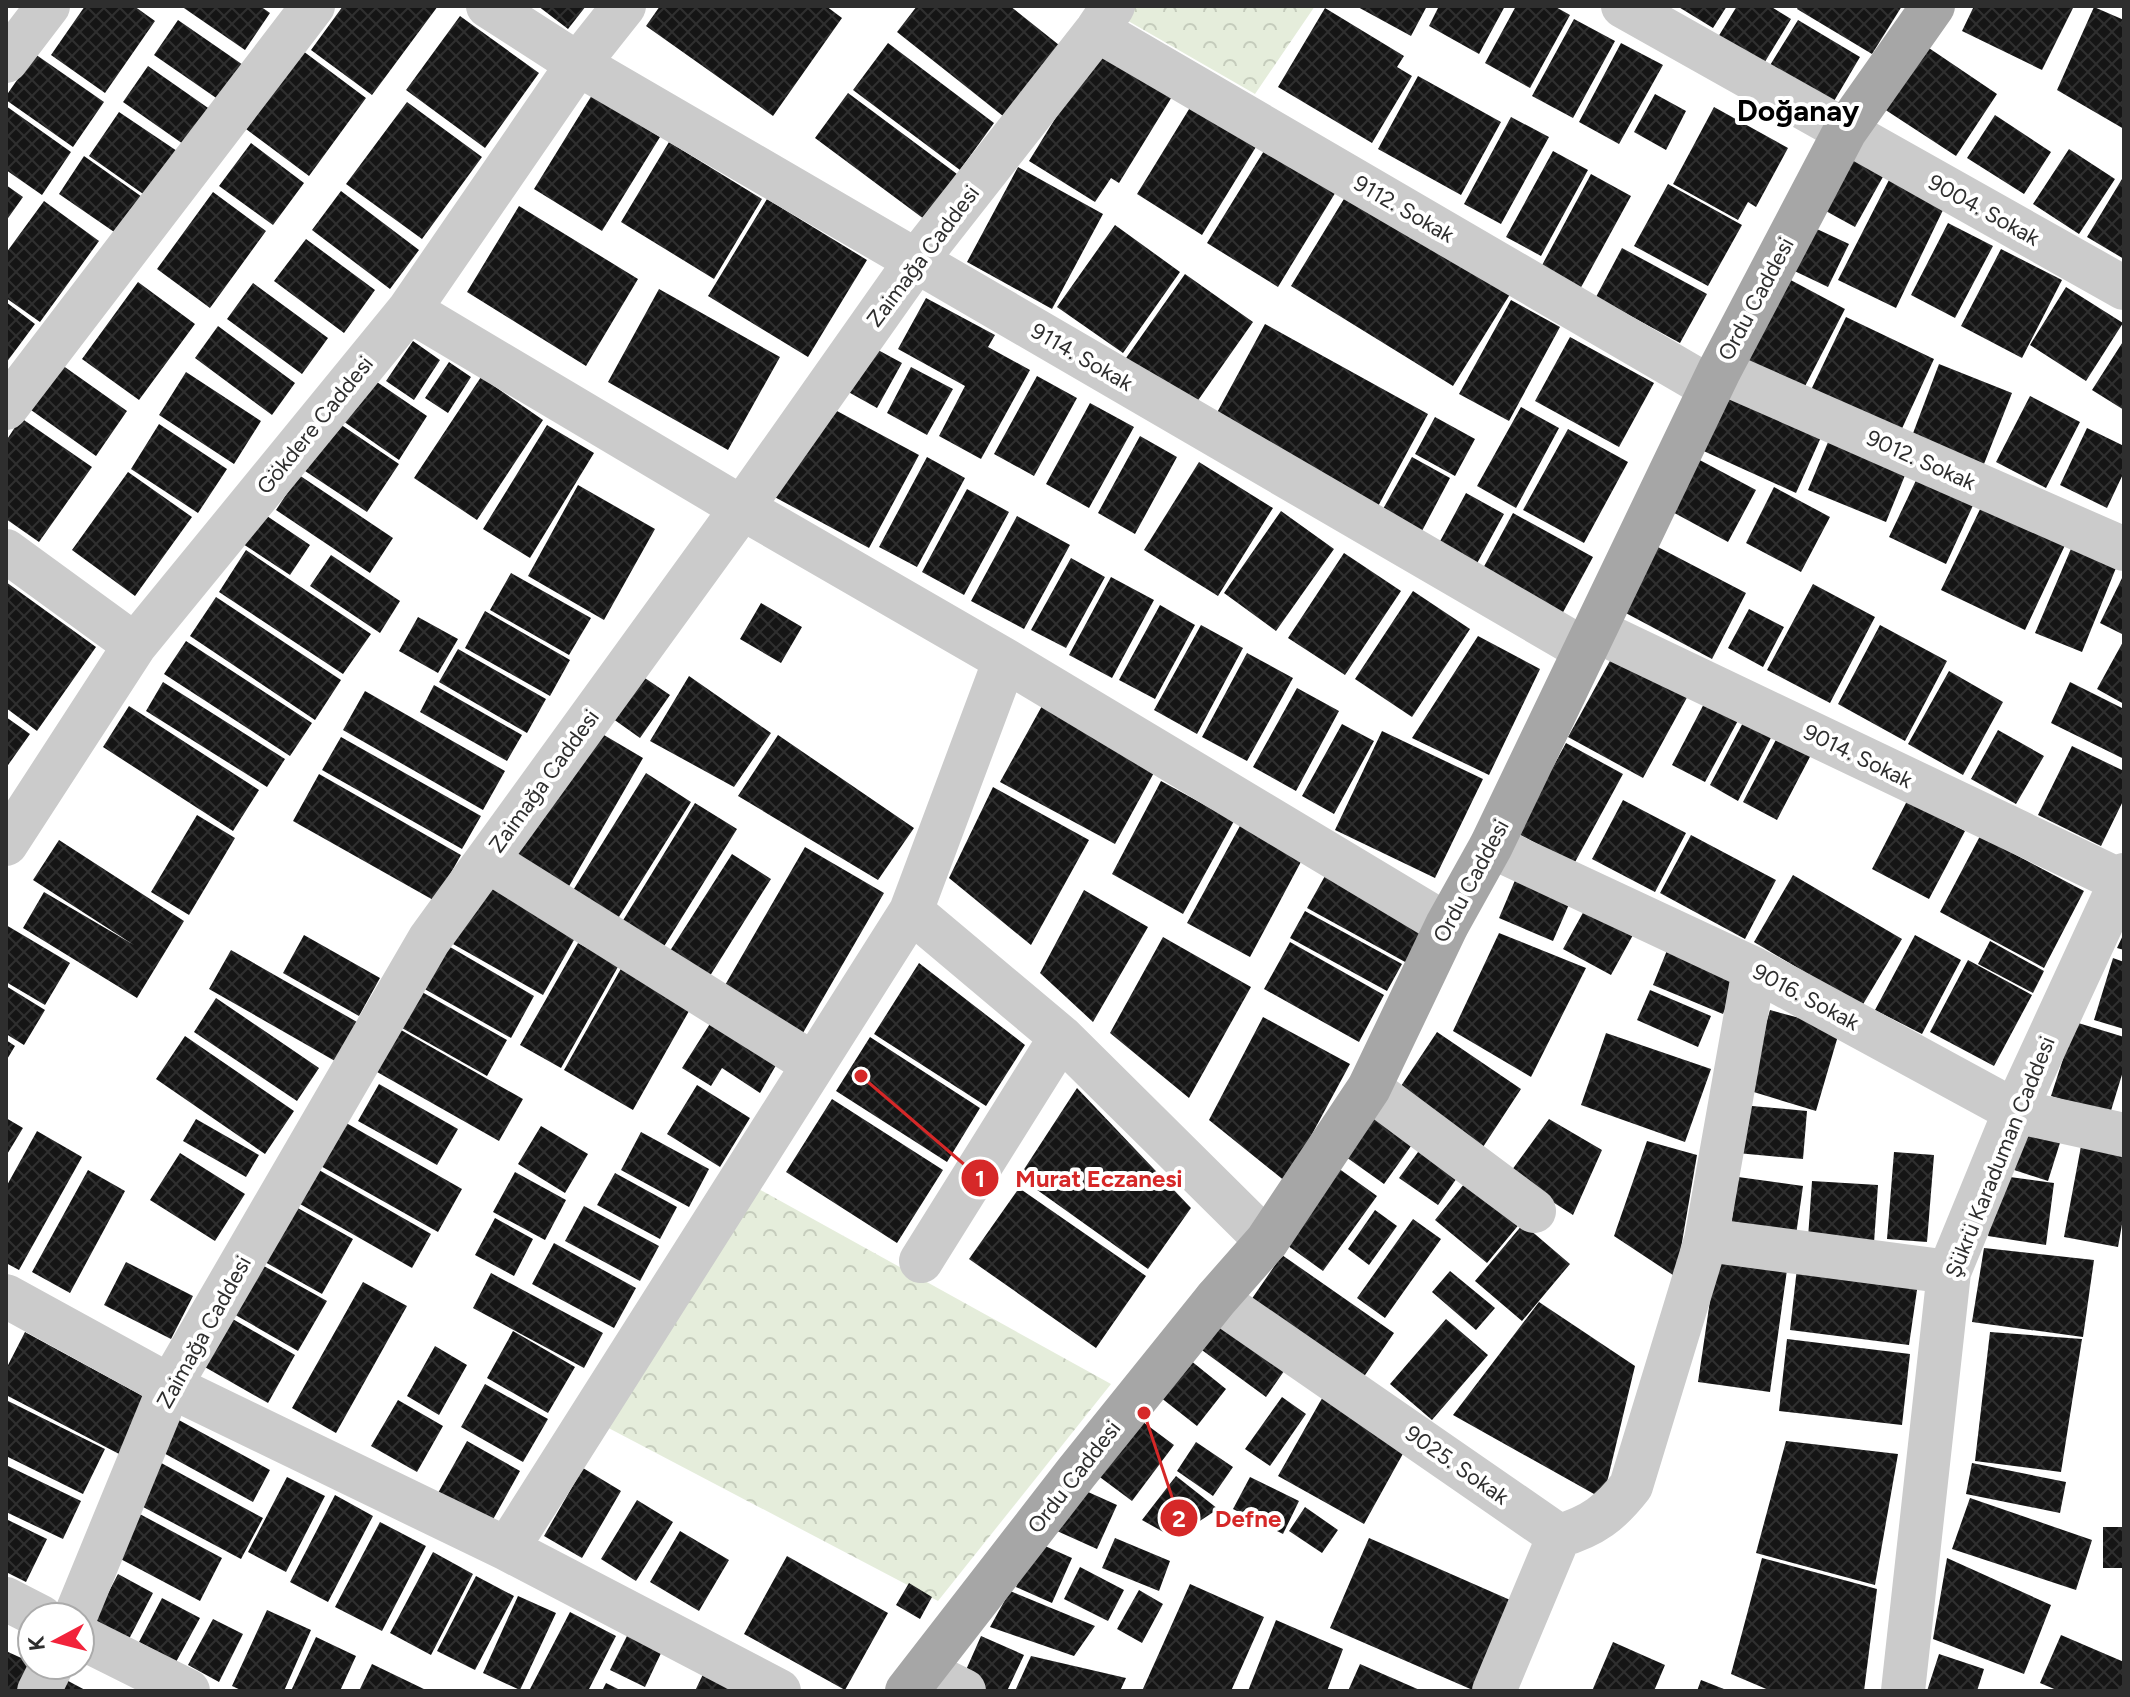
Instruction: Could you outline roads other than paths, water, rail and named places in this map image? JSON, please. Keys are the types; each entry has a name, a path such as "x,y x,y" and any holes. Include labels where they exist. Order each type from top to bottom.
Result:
{"main road":[{"name":"Ordu Caddesi","path":"916,1681 1076,1473 1216,1299 1267,1241 1369,1088 1447,925 1491,846 1715,379 1845,131 1933,6"}],"street":[{"path":"6,61 48,6"},
{"path":"6,408 313,6"},
{"name":"9114. Sokak","path":"488,6 578,64 916,261 1590,640"},
{"name":"Gökdere Caddesi","path":"6,844 135,645 409,310 578,64 624,6"},
{"name":"9004. Sokak","path":"1623,6 2124,288"},
{"name":"Zaimağa Caddesi","path":"82,1601 170,1386 429,940 742,508 916,261 1105,18"},
{"name":"9112. Sokak","path":"1105,18 1715,379"},
{"path":"409,310 1005,660 1447,925"},
{"name":"9012. Sokak","path":"1715,379 2124,549"},
{"path":"6,551 135,645"},
{"name":"9014. Sokak","path":"1590,640 2122,878"},
{"path":"507,1549 911,911 1005,660"},
{"name":"9016. Sokak","path":"1491,846 1754,969 2015,1111 2124,1135"},
{"path":"487,860 813,1064"},
{"name":"Şükrü Karaduman Caddesi","path":"1903,1691 1949,1272 2015,1111 2122,878"},
{"path":"911,911 1061,1037 1267,1241"},
{"path":"1494,1691 1559,1536 1580,1530 1598,1520 1616,1505 1631,1486 1706,1240 1754,969"},
{"path":"921,1261 1061,1037"},
{"path":"1369,1088 1534,1211"},
{"path":"1706,1240 1949,1272"},
{"path":"6,1296 170,1386 507,1549 779,1691"},
{"name":"9025. Sokak","path":"1216,1299 1559,1536"},
{"path":"96,1645 188,1691"},
{"path":"916,1681 964,1691"}],"place":[{"name":"Murat Eczanesi","path":"861,1076"},
{"name":"Defne","path":"1144,1413"}],"district":[{"name":"Doğanay","path":"1798,110"}]}
